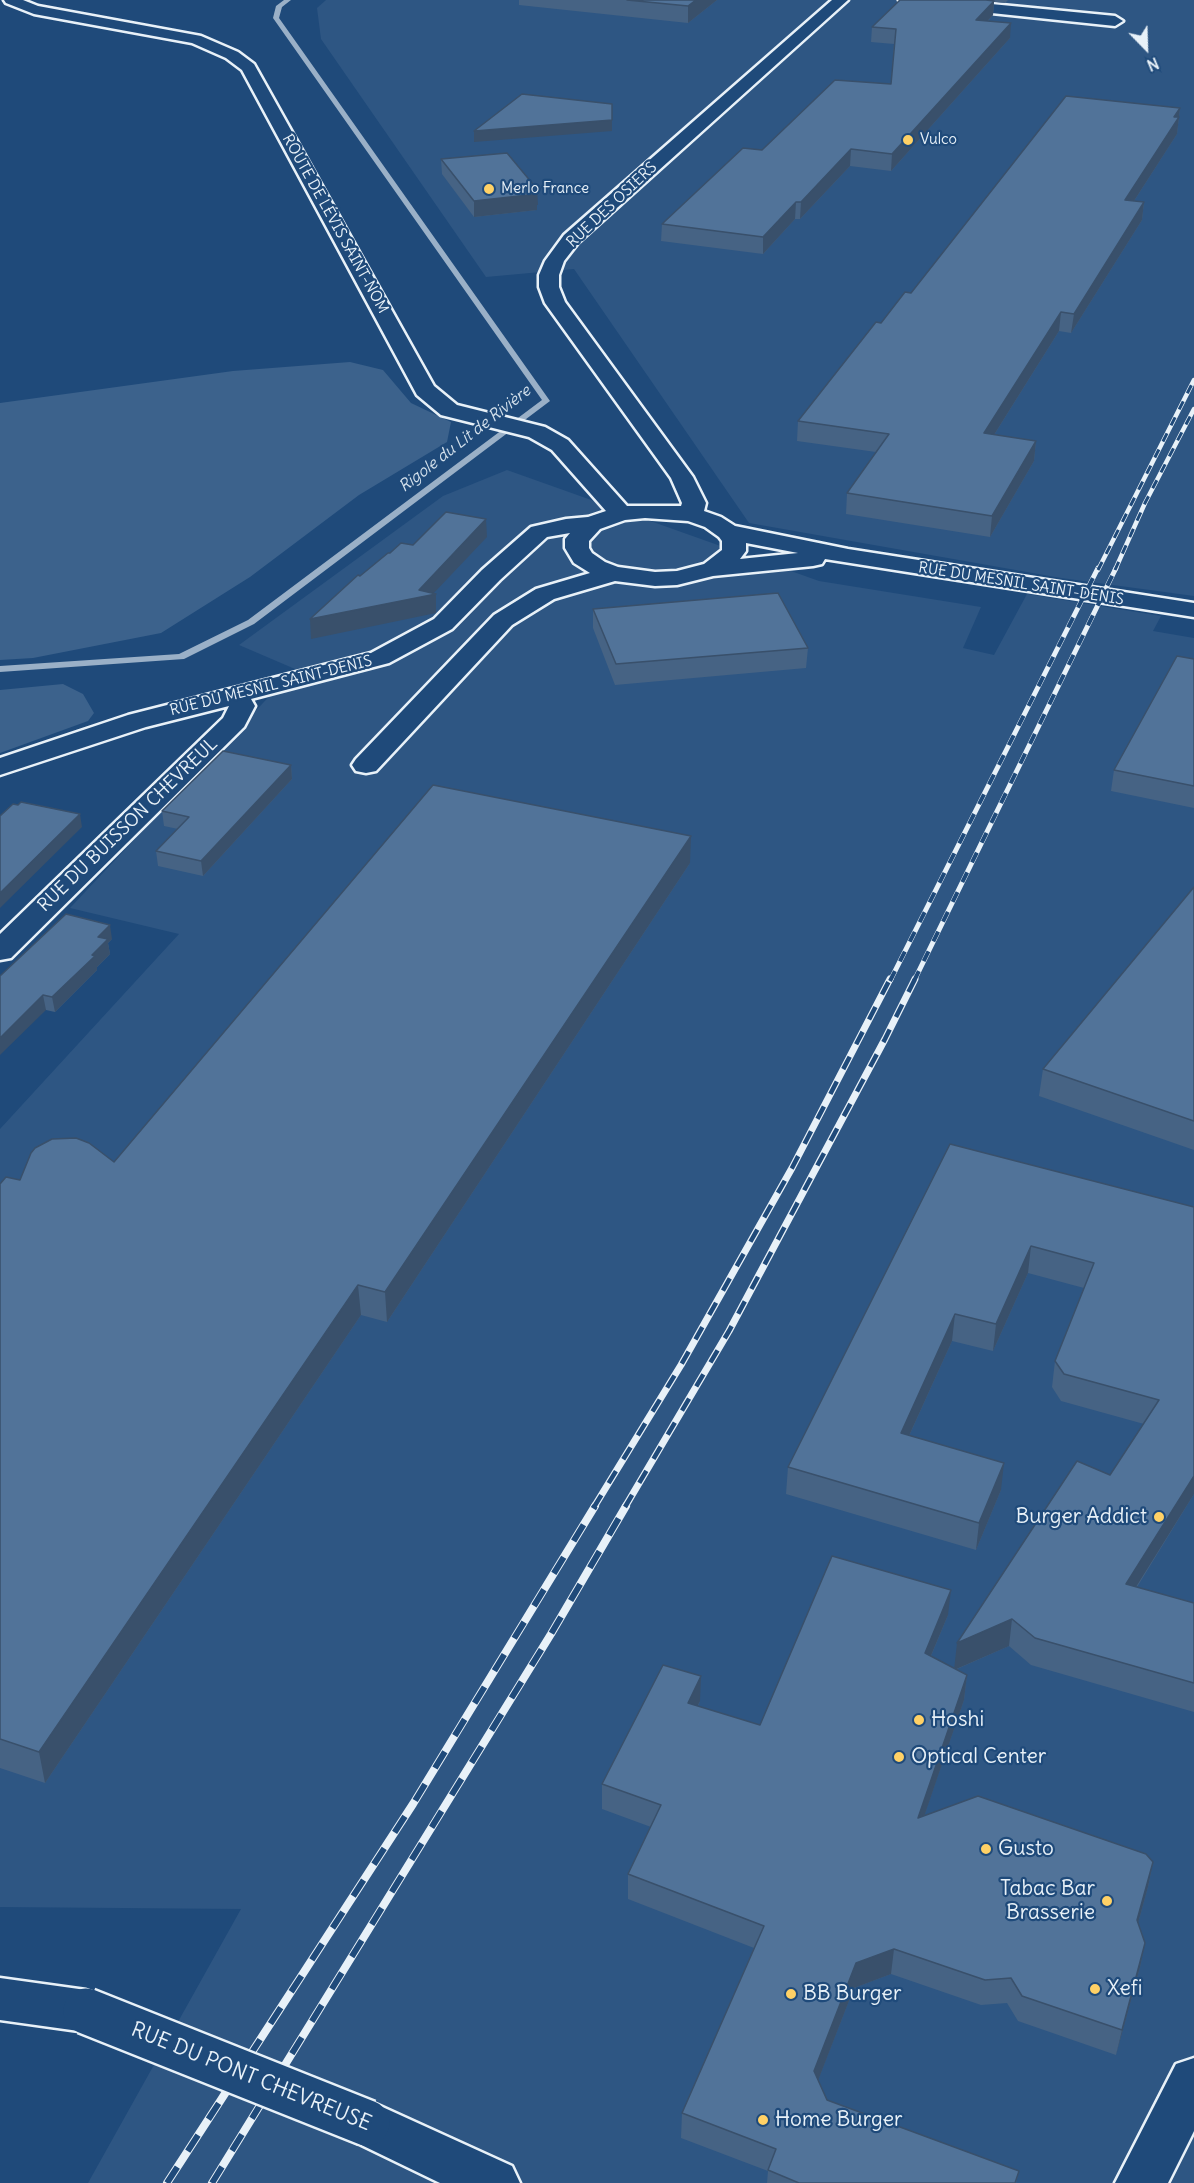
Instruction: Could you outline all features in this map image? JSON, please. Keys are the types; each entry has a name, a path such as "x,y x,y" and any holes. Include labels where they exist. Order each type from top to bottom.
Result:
{"street":[{"name":"ROUTE DE LÉVIS SAINT-NOM","path":"11,0 34,10 196,39 232,55 248,67 425,390 449,410 537,432 560,445 621,513"},
{"name":"RUE DES OSIERS","path":"691,514 694,503 682,477 555,303 549,287 549,275 555,261 571,239 841,0"},
{"path":"906,0 1114,21"},
{"name":"RUE DU MESNIL SAINT-DENIS","path":"0,767 137,721 390,654 443,624 539,532 566,526 592,524 621,513 645,511 691,514 713,522 728,531 848,556 1188,610"},
{"path":"592,524 577,539 577,548 583,558 596,567 614,574 655,579 677,578 713,569 848,556"},
{"path":"713,569 734,551 734,541 728,531"},
{"path":"514,554 577,548"},
{"path":"366,765 503,620 545,594 614,574"},
{"name":"RUE DU BUISSON CHEVREUL","path":"0,951 234,721 242,706 235,694"},
{"name":"RUE DU PONT CHEVREUSE","path":"0,1999 86,2011 368,2123 494,2183"},
{"path":"1141,2183 1194,2080"}],"shaded area":[{"path":"326,0 1194,0 1194,596 1061,578 749,523 574,269 486,277 321,39 317,8"},
{"path":"350,362 383,370 411,403 451,422 447,442 359,495 250,577 161,633 33,658 0,660 0,403 233,371"},
{"path":"507,470 819,581 981,607 963,648 994,655 1027,594 1161,616 1153,631 1194,638 1194,2183 88,2183 241,1909 0,1907 0,1129 179,934 70,908 295,669 239,645 443,496"},
{"path":"63,684 83,694 94,713 88,721 0,753 0,690"}],"building":[{"path":"627,0 696,0 688,6"},
{"path":"900,0 994,1 976,20 1011,23 892,154 851,149 801,202 796,202 763,237 662,224 743,148 762,150 835,80 891,84 896,29 872,27"},
{"path":"522,94 612,104 612,120 474,131"},
{"path":"1066,96 1180,108 1174,117 1179,117 1125,200 1144,202 1074,314 1061,312 984,433 1036,441 992,516 847,493 889,434 798,421 876,322 881,323 905,292 911,293"},
{"path":"507,153 537,189 533,190 537,194 474,201 441,159"},
{"path":"446,512 486,519 419,590 436,594 310,619 358,575 360,576 401,543 413,545"},
{"path":"778,593 808,648 616,664 593,609"},
{"path":"1177,656 1194,659 1194,786 1114,770"},
{"path":"223,751 291,765 201,861 156,851 189,817 162,811"},
{"path":"433,785 691,836 385,1292 358,1285 39,1752 0,1739 0,1184 6,1177 20,1180 31,1153 35,1148 52,1139 76,1138 89,1143 114,1162"},
{"path":"21,802 80,814 0,893 0,816 13,804 18,805"},
{"path":"1194,887 1194,1121 1043,1069"},
{"path":"66,914 110,925 98,937 108,939 92,955 95,956 52,997 43,995 0,1038 0,976"},
{"path":"950,1144 1194,1207 1194,1476 1126,1584 1194,1603 1194,1683 1035,1638 1012,1619 957,1643 1077,1461 1110,1475 1159,1400 1064,1374 1055,1361 1094,1263 1031,1246 996,1324 955,1314 901,1433 1004,1463 979,1523 788,1467"},
{"path":"832,1556 951,1590 925,1653 967,1675 918,1818 978,1796 1146,1854 1153,1862 1137,1920 1145,1943 1122,2030 1022,1996 1011,1978 985,1980 894,1949 856,1963 814,2071 827,2100 1019,2171 1015,2183 799,2183 768,2170 776,2149 682,2113 764,1926 628,1874 661,1805 602,1784 663,1665 701,1676 688,1703 760,1725"}],"waterway":[{"name":"Rigole du Lit de Rivière","path":"0,669 181,657 251,622 546,401 276,18 279,6 288,0"}],"railway":[{"path":"1098,570 1194,380"},
{"path":"1115,570 1145,503 1194,409"},
{"path":"890,981 1098,568"},
{"path":"914,981 1116,568"},
{"path":"594,1507 681,1365 792,1168 890,979"},
{"path":"625,1507 729,1331 914,981"},
{"path":"167,2183 413,1804 595,1506"},
{"path":"212,2183 551,1634 626,1506"}],"place":[{"name":"Vulco","path":"908,140"},
{"name":"Merlo France","path":"489,189"},
{"name":"Burger Addict","path":"1159,1517"},
{"name":"Hoshi","path":"919,1720"},
{"name":"Optical Center","path":"899,1757"},
{"name":"Gusto","path":"986,1849"},
{"name":"Tabac Bar Brasserie","path":"1107,1901"},
{"name":"Xefi","path":"1095,1989"},
{"name":"BB Burger","path":"791,1994"},
{"name":"Home Burger","path":"763,2120"}]}
